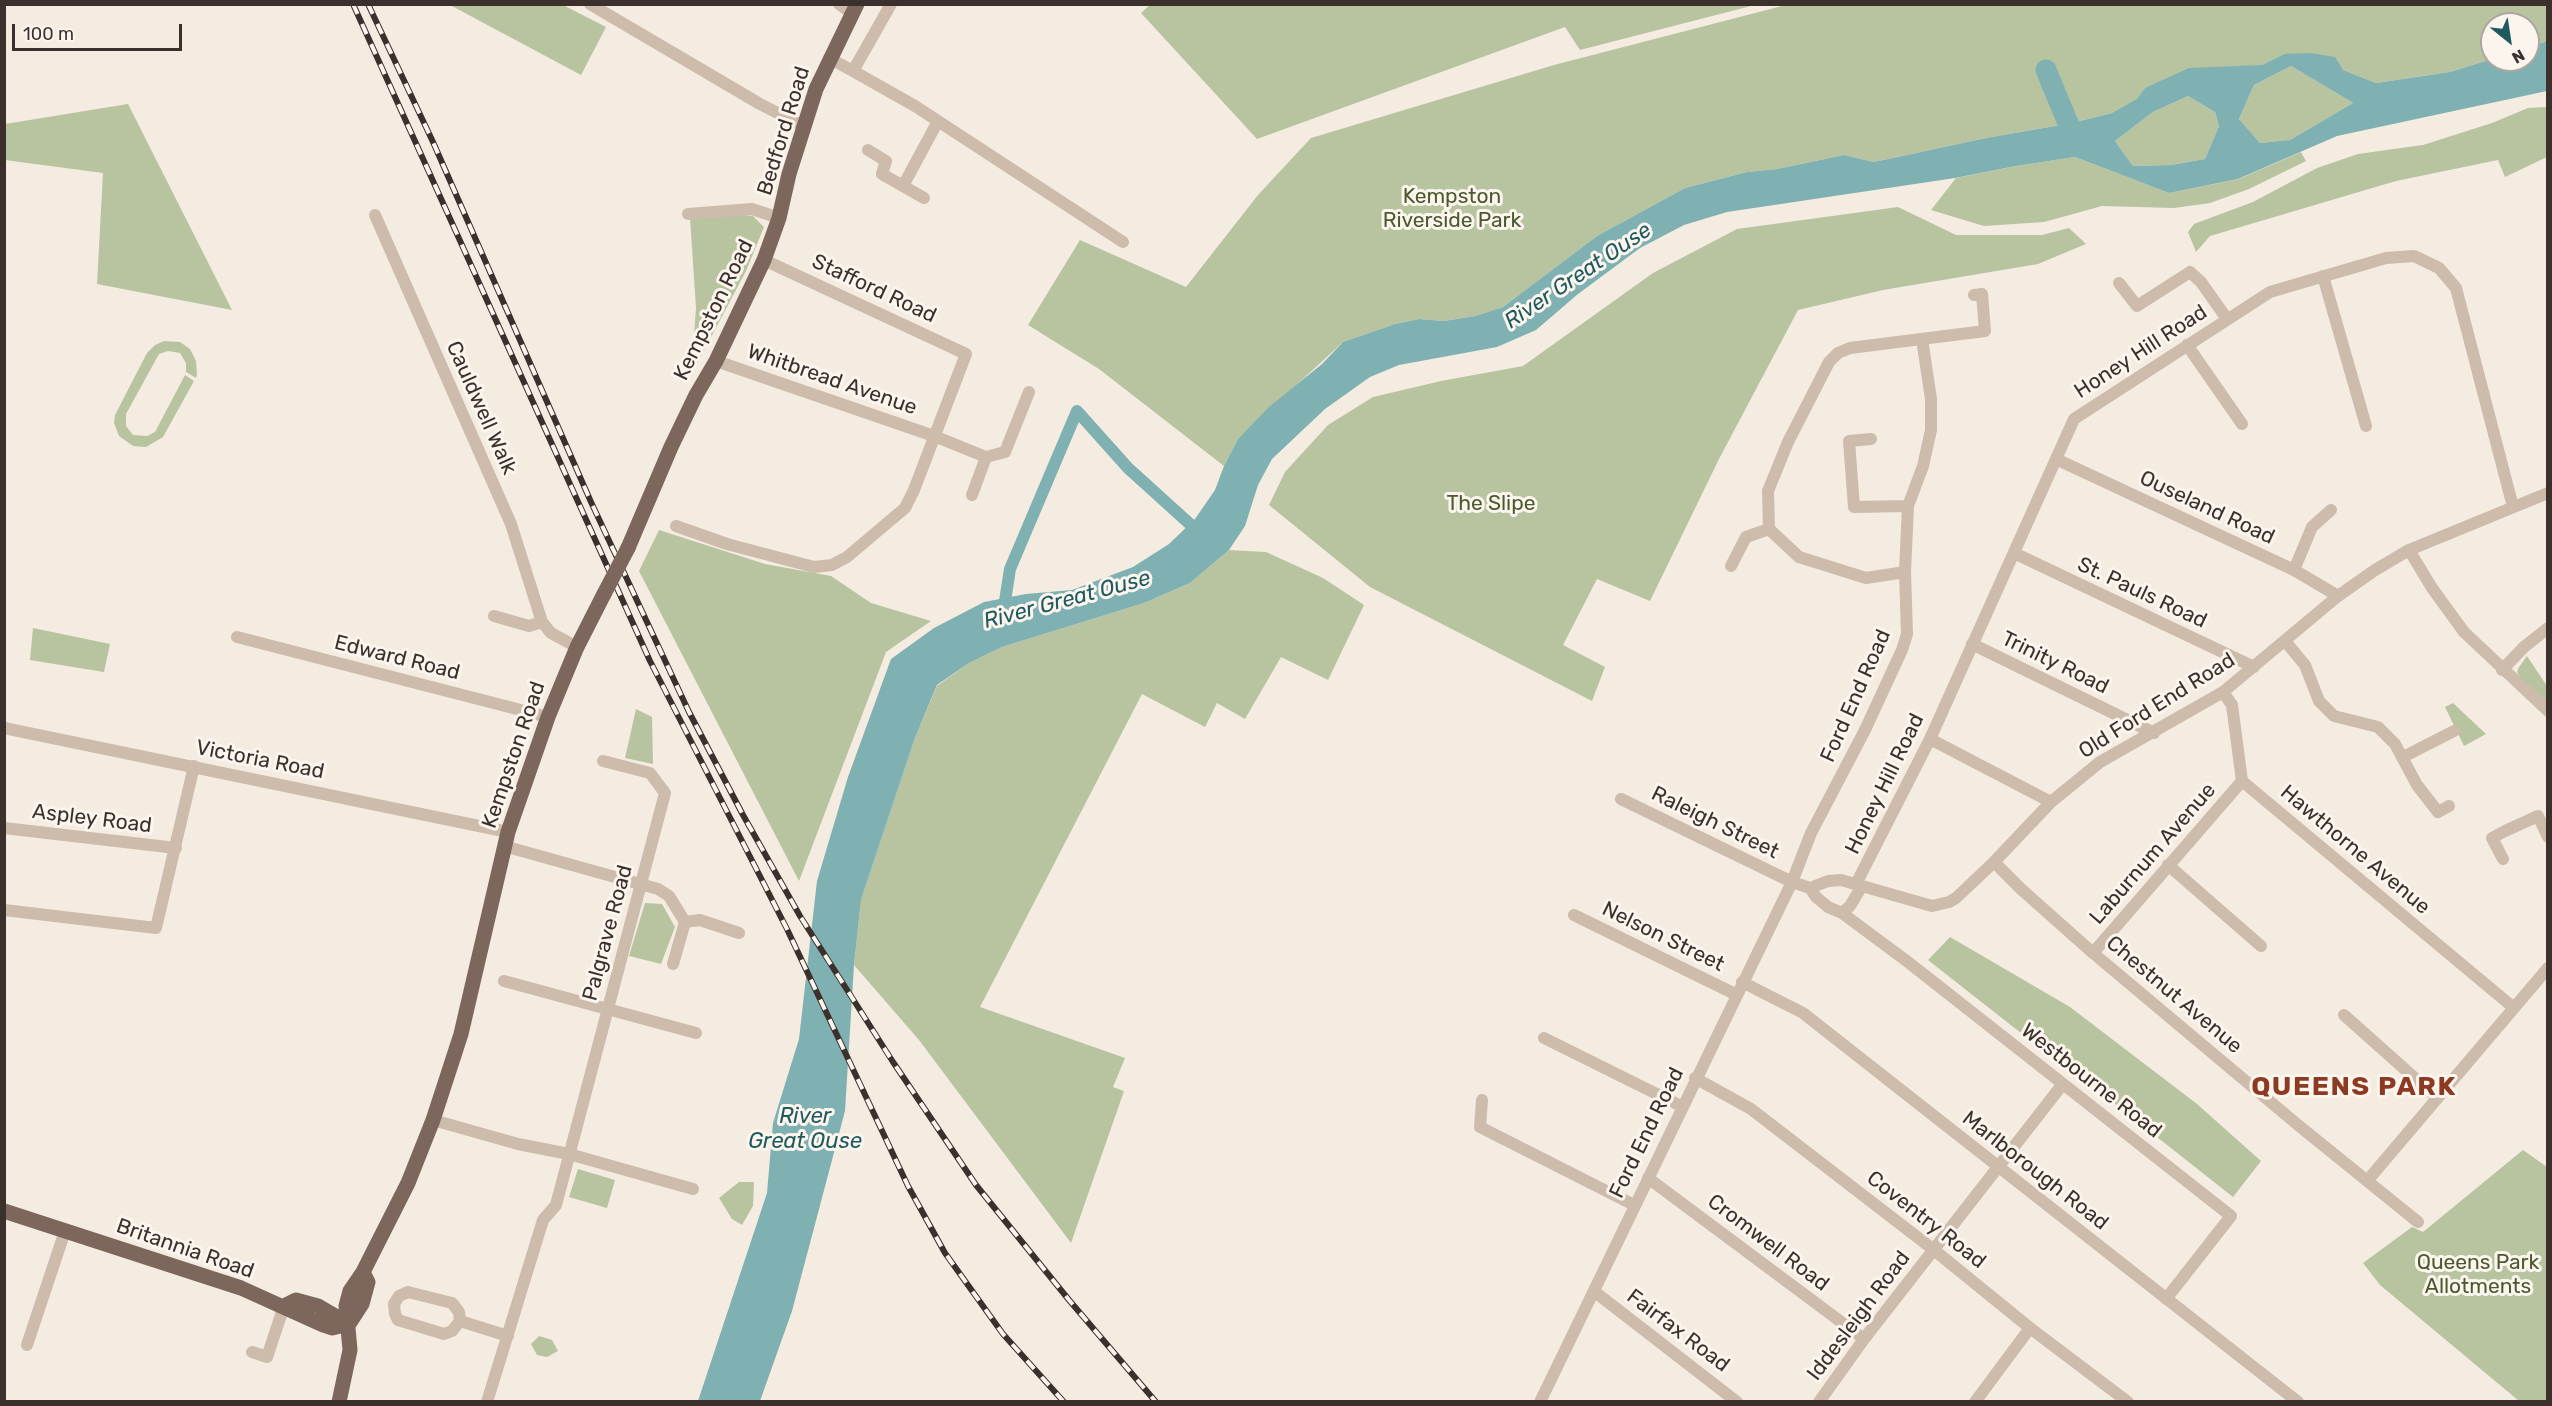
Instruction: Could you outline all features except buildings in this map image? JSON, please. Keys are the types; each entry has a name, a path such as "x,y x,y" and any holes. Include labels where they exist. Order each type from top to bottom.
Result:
{"main road":[{"name":"Bedford Road","path":"779,218 803,126 830,58 855,9"},
{"name":"Kempston Road","path":"339,1401 350,1350 346,1306 353,1285 363,1272 408,1183 434,1120 461,1034 508,832 548,717 577,647 628,548 671,447 696,395 716,361 764,260 779,218"},
{"name":"Britannia Road","path":"4,1211 190,1270 284,1306 296,1300 318,1306 349,1324"}],"street":[{"path":"590,4 760,104 803,126"},
{"path":"839,4 855,9"},
{"path":"853,71 891,4"},
{"name":"Bedford Road","path":"830,58 938,121 1123,242"},
{"path":"903,186 938,121"},
{"path":"868,150 886,161 882,174 924,198"},
{"path":"688,214 752,210 779,218"},
{"name":"Cauldwell Walk","path":"375,215 511,524 542,622"},
{"name":"Honey Hill Road","path":"1859,885 1930,739 2058,460 2074,419 2270,292 2386,258 2414,256 2439,268 2456,288 2513,507"},
{"name":"Stafford Road","path":"764,260 966,354 934,436"},
{"path":"2119,283 2137,306 2190,272 2201,282 2227,319"},
{"path":"2323,276 2366,426"},
{"path":"1905,572 1866,578 1799,557 1769,529 1768,491 1788,442 1829,362 1838,352 1850,348 1985,330 1982,294 1974,295"},
{"name":"Ford End Road","path":"1540,1401 1595,1292 1681,1106 1792,882 1811,833 1865,730 1902,650 1907,634 1905,572 1908,506 1923,466 1931,430 1931,399 1922,339"},
{"path":"2187,345 2242,424"},
{"name":"Whitbread Avenue","path":"716,361 934,436 986,457"},
{"path":"972,495 986,457 1005,452 1029,392"},
{"path":"676,526 727,544 814,567 832,565 847,556 905,508 934,436"},
{"path":"1871,439 1849,441 1854,507 1908,506"},
{"name":"Ouseland Road","path":"2058,460 2294,570 2338,596"},
{"name":"Old Ford End Road","path":"1810,888 1841,879 1939,906 1956,898 2051,802 2100,762 2223,692 2338,596 2409,549 2547,493"},
{"path":"2294,570 2312,527 2331,511"},
{"path":"1731,566 1746,537 1769,529"},
{"path":"2409,549 2432,588 2464,632 2547,711"},
{"name":"St. Pauls Road","path":"2014,553 2254,667"},
{"path":"494,616 529,626 542,622 551,633 577,647"},
{"path":"2502,670 2524,647 2547,628"},
{"name":"Edward Road","path":"237,637 548,717"},
{"path":"2285,641 2305,665 2319,701 2334,716 2378,726 2395,744 2417,785 2444,809"},
{"name":"Trinity Road","path":"1972,644 2154,733"},
{"path":"2223,692 2232,705 2242,781"},
{"name":"Victoria Road","path":"4,728 508,832"},
{"path":"2403,757 2454,731"},
{"path":"1930,739 2051,802"},
{"name":"Palgrave Road","path":"487,1401 508,1336 529,1258 543,1220 556,1205 665,793 650,773 603,761"},
{"path":"4,910 156,928 194,766"},
{"name":"Laburnum Avenue","path":"2093,953 2242,781"},
{"name":"Hawthorne Avenue","path":"2242,781 2514,1008"},
{"name":"Raleigh Street","path":"1621,799 1792,882"},
{"path":"2503,859 2492,838 2499,834 2538,816 2547,837"},
{"name":"Aspley Road","path":"4,828 176,848"},
{"path":"511,848 642,884 669,896 685,922 673,964"},
{"name":"Chestnut Avenue","path":"1994,862 2093,953 2418,1222"},
{"path":"2168,866 2261,946"},
{"path":"1792,882 1810,888 1816,897 1828,907 1842,913 1850,906 1859,885"},
{"name":"Westbourne Road","path":"1842,913 1908,962 2231,1216 2166,1299"},
{"name":"Nelson Street","path":"1574,915 1736,994"},
{"path":"685,922 700,920 739,933"},
{"path":"2367,1181 2547,968"},
{"path":"504,981 607,1011 696,1033"},
{"name":"Marlborough Road","path":"1742,982 1803,1013 2298,1401"},
{"path":"2344,1015 2436,1097"},
{"path":"1545,1038 1681,1106"},
{"name":"Coventry Road","path":"1695,1078 1751,1109 1934,1250 2030,1328 2128,1401"},
{"name":"Iddesleigh Road","path":"1819,1401 1864,1339 2062,1085"},
{"path":"1482,1100 1480,1127 1634,1204"},
{"path":"434,1120 518,1144 569,1154 693,1189"},
{"name":"Cromwell Road","path":"1648,1178 1864,1339"},
{"path":"27,1345 65,1231"},
{"path":"408,1292 452,1304 459,1312 460,1321 452,1331 444,1334 398,1320 394,1304 399,1296 408,1292"},
{"name":"Fairfax Road","path":"1595,1292 1737,1401"},
{"path":"252,1352 267,1357 284,1306"},
{"path":"460,1321 508,1336"},
{"path":"1975,1401 2030,1328"}],"green space":[{"path":"1151,4 1755,5 1580,50 1565,27 1257,139 1141,13"},
{"path":"450,5 563,5 606,27 581,75"},
{"name":"Kempston Riverside Park","path":"1786,5 2547,5 2547,41 2540,44 2540,12 2480,12 2480,63 2450,72 2376,83 2343,70 2284,54 2262,65 2145,88 2138,99 2112,113 2072,123 1986,138 1874,162 1844,155 1777,169 1747,172 1685,188 1597,236 1503,307 1475,316 1444,321 1419,319 1395,324 1343,342 1238,439 1224,466 1099,369 1028,325 1080,240 1186,287 1258,195 1311,138 1554,65"},
{"path":"2291,66 2353,103 2290,140 2260,143 2239,119 2254,85"},
{"path":"2188,96 2215,112 2219,126 2205,159 2171,165 2133,166 2115,141 2153,112"},
{"path":"128,104 232,310 97,284 103,173 5,160 5,124"},
{"path":"2547,107 2547,157 2505,177 2498,160 2396,181 2210,236 2196,252 2188,232 2194,224 2253,202 2317,168 2358,154 2423,145 2492,123 2528,108"},
{"path":"2301,152 2306,161 2249,189 2210,203 2174,208 2102,206 2044,222 1984,226 1931,210 1956,178 2016,166 2075,157 2169,193 2239,179"},
{"name":"The Slipe","path":"1898,207 1956,235 2042,235 2069,228 2086,244 2038,264 1883,290 1798,310 1719,459 1650,601 1597,579 1563,645 1605,667 1592,701 1370,587 1269,505 1285,472 1328,425 1373,397 1441,381 1523,366 1653,273 1737,229"},
{"path":"731,214 753,216 764,227 746,271 691,375 696,308 690,218"},
{"path":"164,341 180,342 190,349 196,361 196,378 186,372 186,363 180,353 168,351 159,354 126,414 126,426 133,435 147,436 155,432 185,375 194,381 163,437 146,447 133,446 119,436 114,423 115,415 147,353 155,345"},
{"path":"659,530 765,564 831,576 871,603 931,621 886,652 799,881 639,571"},
{"path":"1229,550 1266,552 1323,578 1364,605 1328,680 1281,657 1245,719 1217,703 1205,727 1142,694 980,1007 1125,1058 1113,1087 1124,1091 1071,1243 919,1040 854,965 861,900 915,738 937,686 969,663 1002,647 1144,603 1190,583"},
{"path":"33,628 110,644 104,672 30,660"},
{"path":"2527,656 2547,686 2547,704 2522,681 2517,672"},
{"path":"2453,703 2486,734 2464,746 2445,707"},
{"path":"636,709 652,717 653,764 625,758"},
{"path":"645,903 662,904 675,927 661,964 629,956"},
{"path":"1950,937 2070,1007 2197,1104 2261,1161 2233,1197 1928,960"},
{"name":"Queens Park Allotments","path":"2523,1150 2547,1167 2547,1401 2519,1401 2380,1285 2363,1263 2412,1227 2423,1232"},
{"path":"578,1169 615,1180 607,1208 569,1197"},
{"path":"739,1182 754,1182 753,1206 742,1225 732,1219 719,1198"},
{"path":"539,1336 552,1340 558,1351 547,1357 537,1355 531,1344"}],"water":[{"name":"River Great Ouse","path":"2547,41 2547,91 2337,136 2238,179 2169,193 2075,157 1955,178 1727,212 1684,225 1640,248 1578,294 1536,330 1497,347 1399,365 1370,377 1325,409 1272,459 1258,485 1245,526 1229,550 1190,583 1144,603 1002,647 969,663 937,685 915,738 861,900 854,965 845,1111 792,1311 760,1401 698,1401 767,1193 773,1123 799,1039 817,881 848,777 891,659 934,628 984,602 1026,594 1072,590 1133,567 1169,544 1195,519 1215,490 1238,439 1269,407 1322,364 1343,342 1395,324 1419,319 1444,321 1475,316 1503,307 1597,236 1685,188 1747,172 1777,169 1844,155 1874,162 1986,138 2072,123 2112,113 2137,99 2145,88 2189,68 2262,65 2284,54 2311,53 2335,57 2343,70 2376,83 2450,72 2480,63 2480,72 2540,72 2540,44","holes":["2291,66 2353,103 2290,140 2260,143 2239,119 2254,85","2188,96 2215,112 2219,126 2205,159 2171,165 2133,166 2115,141 2153,112"]}],"waterway":[{"path":"2046,70 2075,140 2084,135"},
{"name":"River Great Ouse","path":"1003,614 1010,569 1077,411 1128,468 1202,535"}],"railway":[{"path":"353,4 650,661 787,929 908,1186 945,1253 1003,1334 1064,1402"},
{"path":"368,4 433,142 591,502 689,712 743,815 800,916 893,1062 976,1185 1069,1300 1156,1402"}],"district":[{"name":"QUEENS PARK","path":"2354,1087"}]}
